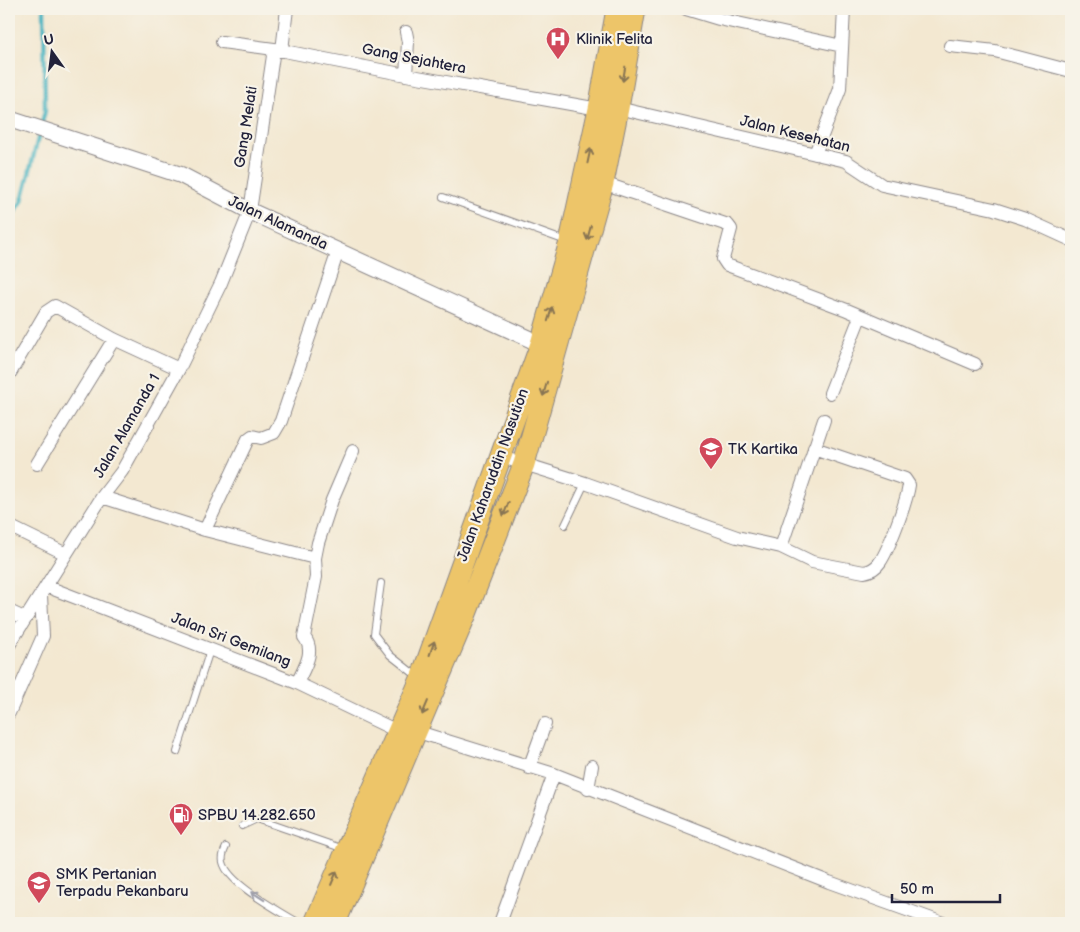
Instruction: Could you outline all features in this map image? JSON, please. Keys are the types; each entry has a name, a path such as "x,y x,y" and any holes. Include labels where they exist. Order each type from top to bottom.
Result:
{"highway":[{"name":"Jalan Kaharuddin Nasution","path":"315,923 346,850 465,616 524,464 603,183 617,9"},
{"name":"Jalan Kaharuddin Nasution","path":"335,923 407,731 421,679 499,456 541,344 609,109 635,9"}],"street":[{"name":"Gang Melati","path":"250,211 287,9"},
{"path":"686,9 719,19 842,46"},
{"path":"815,154 840,88 844,9"},
{"path":"406,32 408,42 406,75"},
{"name":"Gang Sejahtera","path":"222,42 278,50 406,75 609,109"},
{"path":"950,46 995,51 1071,71"},
{"name":"Jalan Kesehatan","path":"609,109 846,162 882,185 994,209 1026,219 1071,240"},
{"name":"Jalan Alamanda","path":"9,119 181,175 250,211 541,344"},
{"path":"603,183 728,224 731,229 723,259 727,265 975,364"},
{"name":"Jalan Alamanda 1","path":"9,645 24,618 44,591 102,498 122,471 179,369 221,283 250,211"},
{"path":"205,530 248,439 252,436 261,438 274,433 281,421 338,251"},
{"path":"9,375 46,312 52,307 59,307 114,338 179,369"},
{"path":"830,393 860,317"},
{"path":"37,464 114,338"},
{"path":"781,547 824,420"},
{"path":"499,456 585,483 737,537 781,547 812,562 867,572 881,561 909,485 905,479 814,448"},
{"path":"298,683 310,656 310,644 304,637 316,577 316,558 332,500 353,450"},
{"path":"102,498 205,530 316,558"},
{"path":"9,526 66,554"},
{"path":"9,713 43,636 44,591"},
{"name":"Jalan Sri Gemilang","path":"44,591 298,683 407,731 554,774 588,789 829,882 943,923"},
{"path":"9,611 24,618"},
{"path":"529,768 544,724"},
{"path":"588,789 592,766"},
{"path":"500,923 554,774"}],"lane":[{"path":"443,197 570,242"},
{"path":"565,525 585,483"},
{"path":"381,583 374,634 390,655 421,679"},
{"path":"176,752 210,650"},
{"path":"242,826 257,819 346,850"},
{"path":"226,847 224,862 230,874 239,884 299,923"}],"waterway":[{"path":"9,221 22,201 45,111 44,9"}],"place":[{"name":"Klinik Felita","path":"558,60"},
{"name":"TK Kartika","path":"711,470"},
{"name":"SPBU 14.282.650","path":"181,836"},
{"name":"SMK Pertanian Terpadu Pekanbaru","path":"39,904"}]}
